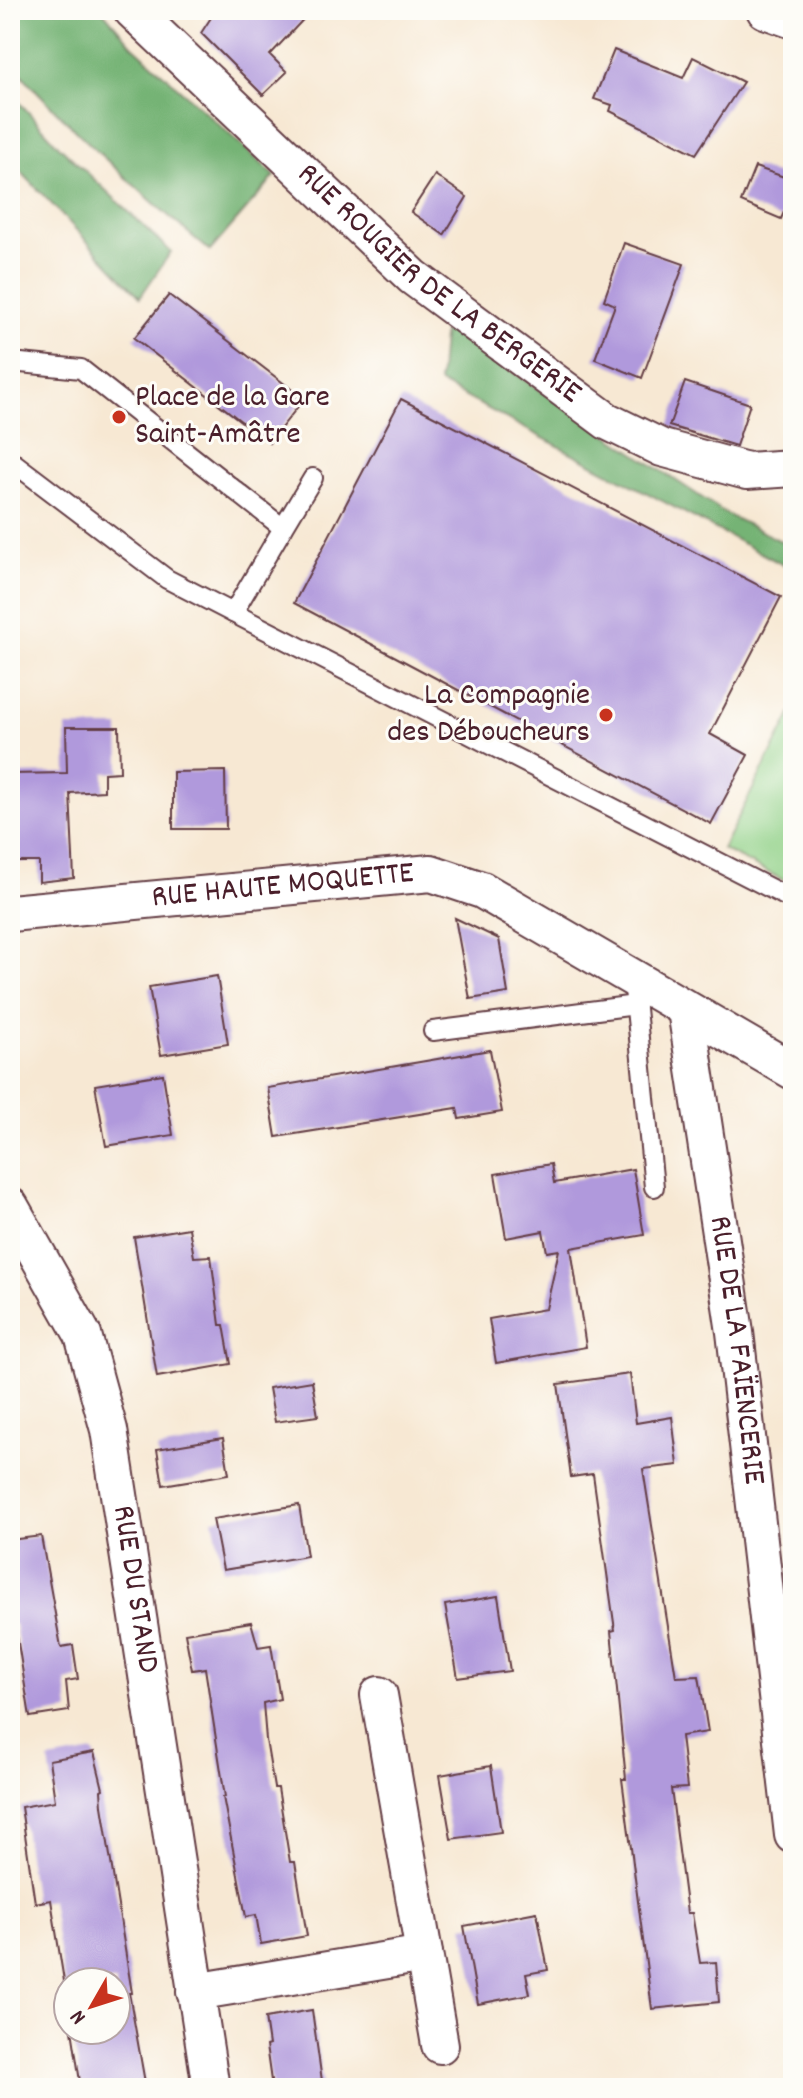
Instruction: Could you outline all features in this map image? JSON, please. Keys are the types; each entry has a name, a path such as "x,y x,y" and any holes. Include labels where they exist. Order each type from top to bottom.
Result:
{"street":[{"name":"RUE ROUGIER DE LA BERGERIE","path":"132,10 413,277 607,421 662,448 747,471 793,468"},
{"path":"765,10 793,20"},
{"name":"RUE HAUTE MOQUETTE","path":"10,913 431,873 482,890 634,992 686,1010 793,1071"},
{"name":"RUE DE LA FAÏENCERIE","path":"686,1010 735,1332 793,1835"},
{"name":"RUE DU STAND","path":"10,1206 83,1335 109,1430 211,2088"},
{"path":"379,1695 440,2045"},
{"path":"195,1992 424,1954"}],"lane":[{"path":"10,366 21,363 81,369 283,528"},
{"path":"10,460 167,579 793,900"},
{"path":"233,613 313,478"},
{"path":"433,1031 634,992 654,1187"}],"green space":[{"path":"10,10 102,10 132,45 275,176 210,251 106,160 10,62"},
{"path":"10,92 59,146 171,252 140,297 10,160"},
{"path":"444,326 728,515 793,547 793,570 439,383"},
{"path":"793,711 793,885 722,849"}],"building":[{"path":"216,10 312,10 270,55 287,72 263,95 201,33"},
{"path":"614,50 683,78 693,57 743,82 696,154 610,111 612,105 594,99"},
{"path":"755,167 793,180 793,215 784,212 781,219 741,202"},
{"path":"435,175 467,197 444,235 411,212"},
{"path":"624,243 684,264 642,378 595,359 615,305 604,300"},
{"path":"169,295 304,399 269,443 134,338"},
{"path":"685,382 750,404 736,446 669,426"},
{"path":"401,399 781,597 710,734 748,755 711,824 294,603"},
{"path":"66,727 119,727 120,772 104,773 104,791 70,793 74,878 39,882 39,862 12,862 10,774 67,773"},
{"path":"225,771 226,829 173,829 173,772"},
{"path":"455,918 499,939 508,993 470,999"},
{"path":"217,976 228,1044 161,1055 149,987"},
{"path":"490,1050 502,1112 459,1119 457,1108 276,1137 268,1088"},
{"path":"163,1074 173,1135 106,1146 95,1085"},
{"path":"551,1164 554,1183 633,1169 644,1235 571,1248 586,1347 496,1363 489,1319 546,1309 559,1250 547,1252 543,1231 506,1238 495,1174"},
{"path":"189,1228 194,1257 211,1256 220,1325 224,1325 231,1364 157,1377 134,1237"},
{"path":"630,1374 636,1423 672,1417 678,1465 643,1469 676,1677 699,1676 708,1732 681,1736 687,1788 671,1789 687,1913 692,1913 700,1963 716,1962 719,2002 652,2009 622,1779 626,1779 611,1631 615,1630 593,1474 571,1477 558,1384"},
{"path":"312,1381 318,1416 275,1422 269,1388"},
{"path":"223,1438 229,1474 163,1485 157,1449"},
{"path":"299,1505 307,1556 223,1570 213,1519"},
{"path":"41,1536 61,1647 73,1645 78,1679 66,1681 69,1711 30,1717 15,1624 10,1625 10,1540"},
{"path":"498,1596 510,1671 458,1678 445,1605"},
{"path":"251,1622 258,1647 271,1645 280,1699 263,1703 266,1740 274,1788 278,1788 290,1862 295,1862 307,1936 261,1944 256,1915 246,1917 223,1797 205,1668 192,1670 185,1633"},
{"path":"94,1752 103,1789 102,1806 128,1966 62,1966 51,1900 35,1903 21,1807 55,1801 49,1760"},
{"path":"491,1766 501,1832 451,1839 440,1775"},
{"path":"537,1912 548,1970 526,1974 530,1994 478,2004 464,1926"},
{"path":"132,2010 146,2088 81,2088 74,2046 132,2046"},
{"path":"312,2010 323,2088 272,2088 265,2018"}],"place":[{"name":"Place de la Gare Saint-Amâtre","path":"119,417"},
{"name":"La Compagnie des Déboucheurs","path":"606,715"}]}
